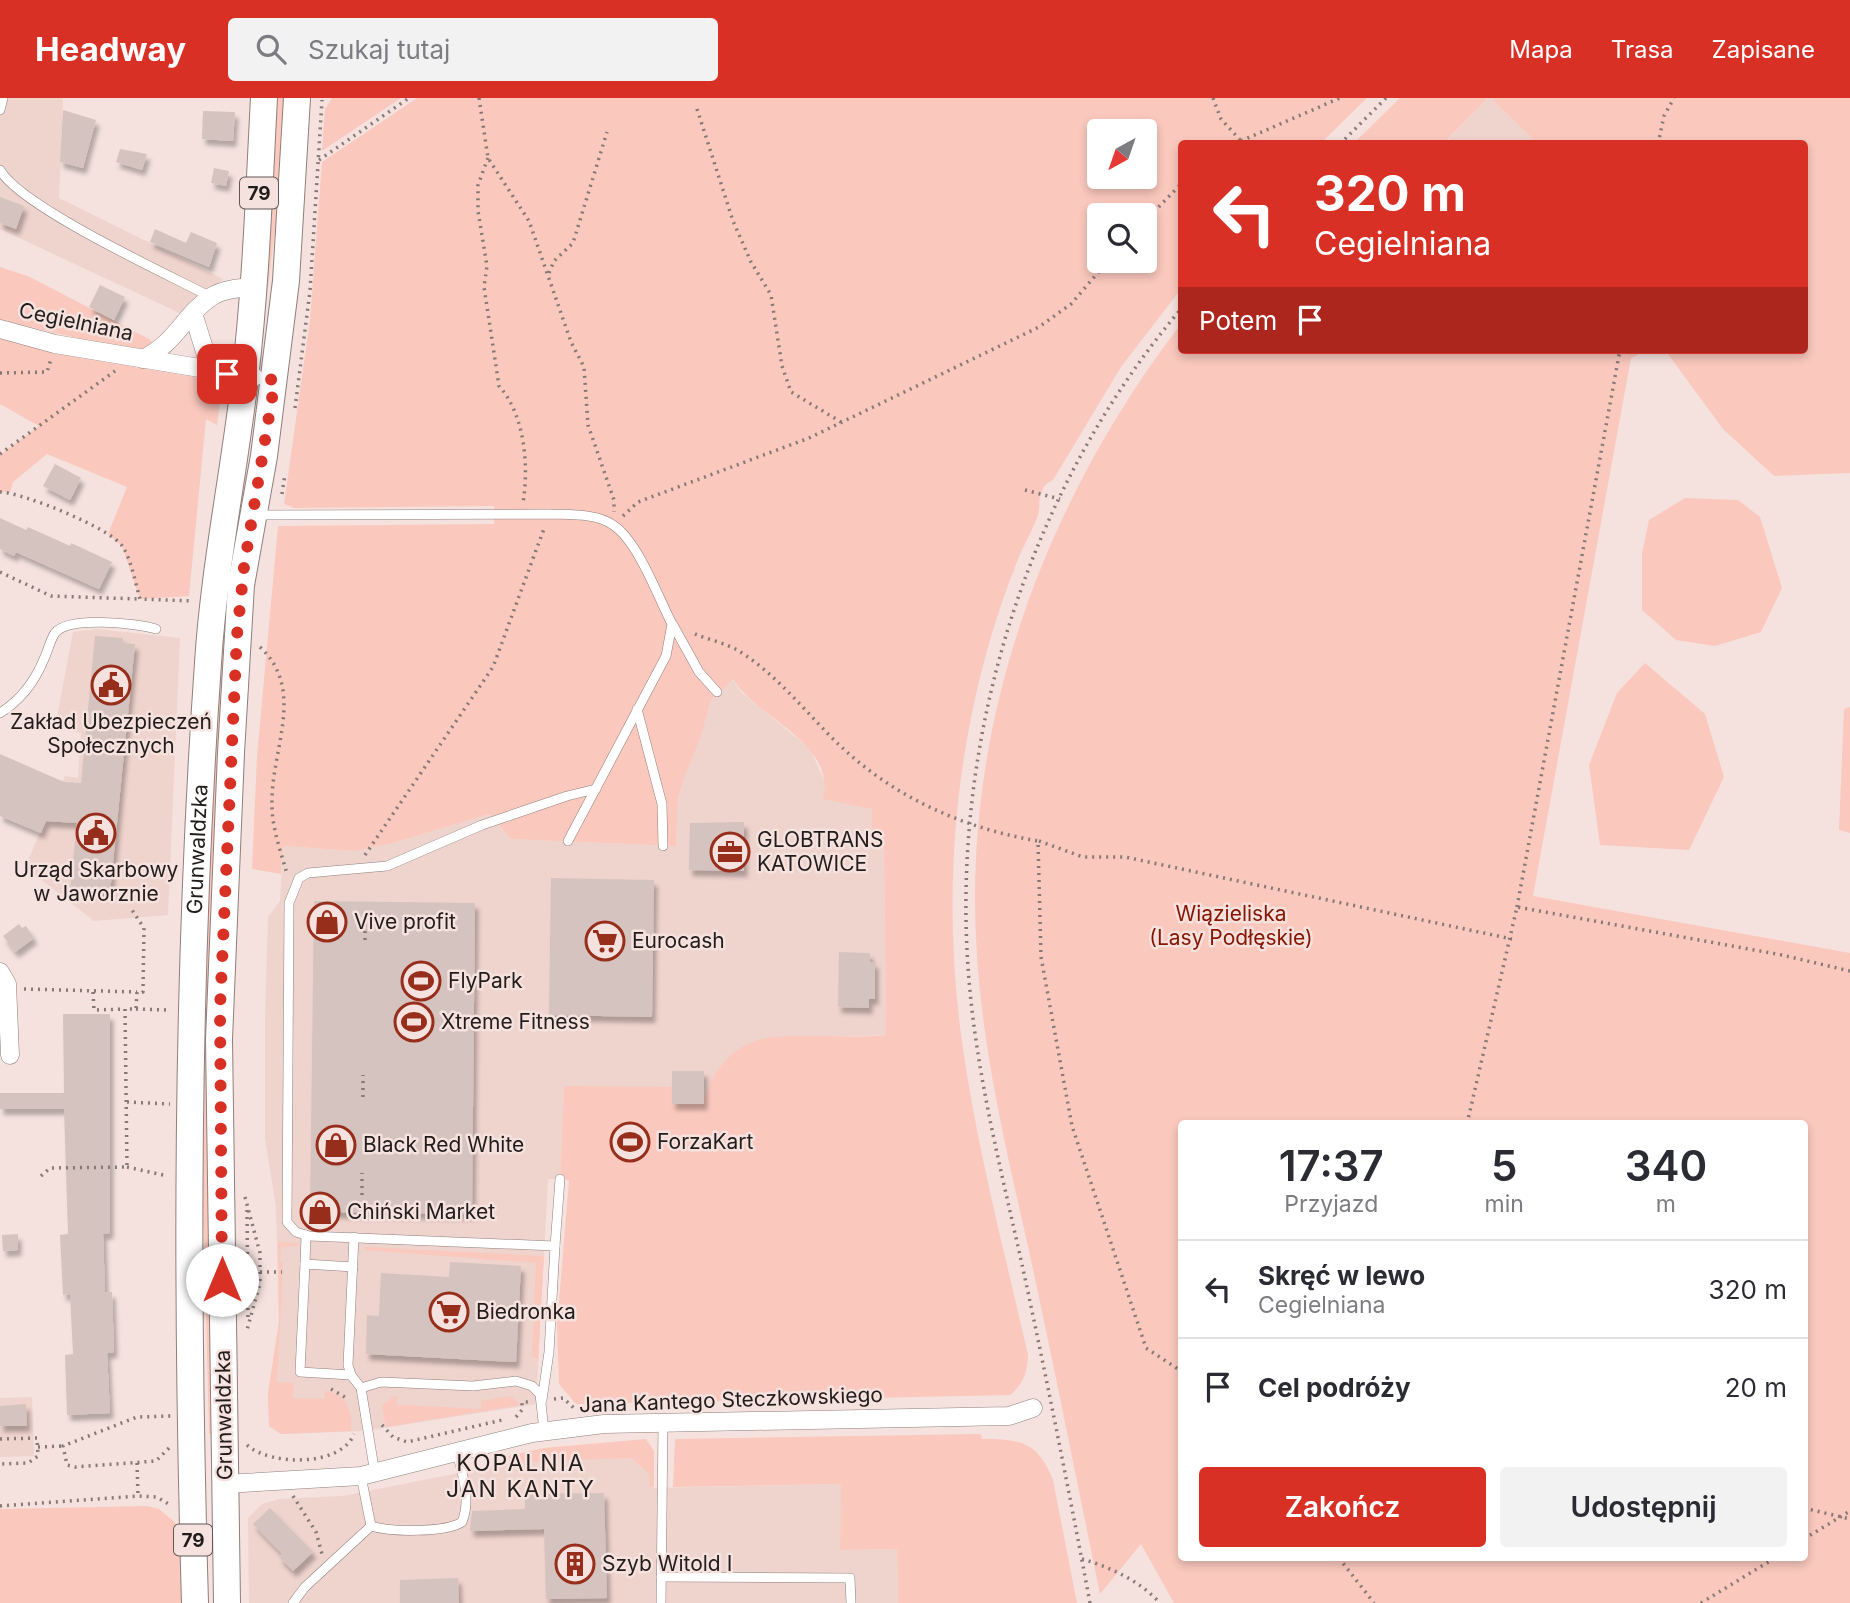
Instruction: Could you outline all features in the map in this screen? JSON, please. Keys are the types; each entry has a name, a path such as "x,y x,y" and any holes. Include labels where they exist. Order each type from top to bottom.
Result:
{"main road":[{"name":"Grunwaldzka","path":"195,1603 187,1211 194,926 210,632 245,376 254,287 264,98"},
{"name":"Grunwaldzka","path":"227,1603 220,1018 237,635 244,567 255,514 275,380 310,102"}],"street":[{"name":"Cegielniana","path":"143,359 163,349 193,313 211,297 233,289 254,287"},
{"path":"193,313 211,371"},
{"name":"Cegielniana","path":"0,329 55,344 275,380"},
{"path":"0,972 7,984 10,1055"},
{"name":"Jana Kantego Steczkowskiego","path":"225,1484 368,1475 544,1432 604,1424 1001,1416 1033,1408"}],"lane":[{"path":"0,110 3,98"},
{"path":"0,170 6,181 75,226 211,297"},
{"path":"255,514 549,514 587,516 613,524 633,546 699,672 717,692"},
{"path":"0,713 27,690 39,671 55,633 63,626 115,623 142,624 156,629"},
{"path":"568,841 636,707 666,656 672,624"},
{"path":"636,707 662,804 663,846"},
{"path":"555,1246 306,1235 296,1232 287,1222 291,891 299,878 308,873 387,866 482,825 596,789"},
{"path":"544,1432 542,1401 549,1352 560,1179"},
{"path":"306,1235 300,1372 351,1375"},
{"path":"293,1603 323,1569 370,1526 362,1388 351,1375 348,1365 354,1237"},
{"path":"305,1264 353,1267"},
{"path":"362,1388 381,1382 473,1386 516,1381 537,1390 542,1401"},
{"path":"661,1603 663,1423"},
{"path":"370,1526 391,1530 449,1528 462,1522 466,1508 465,1485 457,1453"},
{"path":"661,1577 850,1578 851,1603"}],"path":[{"path":"310,102 322,106 319,160 409,98"},
{"path":"480,98 488,158 529,221 571,342 584,367 588,425 614,500 613,524"},
{"path":"1213,98 1222,120 1238,140"},
{"path":"1245,140 1340,98"},
{"path":"1344,140 1386,98"},
{"path":"1659,140 1664,116 1674,98"},
{"path":"697,108 733,221 751,262 771,295 782,366 791,393 841,422"},
{"path":"548,275 554,261 573,243 607,132"},
{"path":"488,158 478,185 478,211 487,266 484,287 499,386 507,394 519,425 526,473 520,514"},
{"path":"1157,209 1178,187"},
{"path":"613,524 638,502 809,438 1039,327 1070,304 1097,273"},
{"path":"1090,1603 976,1047 966,933 969,824 980,746 1002,649 1031,565 1090,440 1124,385 1178,313"},
{"path":"0,373 47,372 55,344"},
{"path":"1467,1120 1512,939 1619,354"},
{"path":"0,454 122,365"},
{"path":"1025,490 1060,499"},
{"path":"0,492 20,495 116,539 122,546 140,599"},
{"path":"355,870 493,667 549,514"},
{"path":"0,572 51,596 195,601"},
{"path":"672,624 738,650 775,680 849,754 936,812 989,832 1038,841 1083,857 1125,857 1512,939"},
{"path":"251,638 269,656 283,685 282,738 271,803 291,891"},
{"path":"1038,841 1041,957 1072,1126 1146,1348 1178,1369"},
{"path":"1517,907 1782,955 1850,971"},
{"path":"32,991 143,992 144,928 132,910"},
{"path":"365,919 365,940"},
{"path":"93,992 94,1010 172,1010"},
{"path":"136,1009 137,992"},
{"path":"125,1009 127,1167"},
{"path":"363,1075 363,1097"},
{"path":"127,1102 176,1104"},
{"path":"41,1176 50,1168 127,1167 174,1176"},
{"path":"362,1173 362,1195"},
{"path":"247,1204 260,1253 260,1274 247,1330 247,1204"},
{"path":"249,1253 260,1253"},
{"path":"249,1276 282,1272"},
{"path":"325,1388 342,1393 352,1407"},
{"path":"561,1393 563,1398 579,1411"},
{"path":"379,1416 383,1427 393,1437 415,1442 517,1417 522,1410 522,1402 563,1398"},
{"path":"38,1447 63,1446 137,1417 175,1415"},
{"path":"241,1438 253,1451 270,1458 325,1457 344,1449 355,1426"},
{"path":"0,1439 37,1437 38,1447 38,1456 34,1461 0,1464"},
{"path":"0,1506 138,1496 137,1463 75,1467 67,1465 63,1446"},
{"path":"292,1494 320,1542 323,1569"},
{"path":"1808,1509 1850,1519"},
{"path":"1808,1537 1850,1511"},
{"path":"1082,1559 1100,1564 1147,1589 1160,1603"},
{"path":"1341,1561 1374,1603"},
{"path":"1701,1603 1770,1561"}],"shaded area":[{"path":"0,98 63,98 59,198 223,279 186,316 0,229"},
{"path":"1491,98 1534,140 1448,140"},
{"path":"97,629 180,638 168,915 94,921 25,867 65,776 78,778 81,733 55,728 73,632"},
{"path":"732,679 742,693 810,749 827,786 872,809 872,839 884,843 886,1035 764,1039 704,1104 672,1104 671,1087 564,1087 560,1179 548,1179 536,1404 364,1431 281,1434 269,1426 268,1394 279,1322 276,1207 265,1139 265,1018 268,917 280,901 283,846 355,851 393,843 489,814 511,839 676,846 678,800 683,781 701,737 711,700"},
{"path":"32,1397 34,1456 0,1457 0,1398"},
{"path":"631,1458 649,1474 651,1488 842,1484 840,1550 897,1549 898,1603 249,1603 248,1518 262,1504 280,1499 343,1496 524,1460"}],"green space":[{"path":"275,98 286,98 282,169 261,347"},
{"path":"332,98 401,98 322,151 325,109"},
{"path":"417,98 1367,98 1324,140 1178,140 1178,293 1121,367 1053,480 1043,489 1037,517 1018,559 997,618 980,678 958,801 953,925 956,987 969,1088 1028,1355 1024,1377 1010,1395 576,1404 559,1384 557,1325 569,1180 560,1179 564,1086 672,1087 672,1104 704,1104 711,1082 724,1062 755,1041 781,1037 886,1035 884,844 872,840 872,809 823,799 824,779 818,762 807,747 759,707 733,679 711,700 701,737 683,781 678,800 676,846 511,839 489,814 393,843 355,851 283,846 281,874 252,869 257,756 278,526 494,524 494,506 295,508 284,504 310,320 322,162"},
{"path":"1400,98 1488,98 1447,140 1357,140"},
{"path":"1491,98 1850,98 1850,473 1774,476 1723,429 1668,354 1808,354 1808,140 1534,140"},
{"path":"0,267 30,277 153,343 140,350 124,349 0,320"},
{"name":"Wiązieliska (Lasy Podłęskie)","path":"1178,328 1178,354 1639,354 1631,358 1533,896 1850,953 1850,1603 1174,1603 1141,1544 1100,1594 1004,1140 983,1020 976,938 976,855 985,773 1001,692 1024,613 1054,536 1091,462 1133,391"},
{"path":"0,338 75,357 206,379 222,389 217,425 206,419 189,596 140,599 122,546 108,534 127,487 47,454 13,482 10,492 0,492 0,455 39,426 0,404"},
{"path":"254,412 229,606 213,1434 209,1434 204,1234 199,1178 200,1036 220,633"},
{"path":"1685,498 1738,500 1760,517 1782,588 1761,632 1715,646 1676,640 1642,610 1642,554 1649,520"},
{"path":"1645,663 1705,714 1724,777 1689,850 1600,845 1589,765 1617,693"},
{"path":"1850,707 1850,833 1839,830 1844,709"},
{"path":"278,1242 298,1243 298,1246 281,1247 280,1262 283,1263 277,1382 294,1383 293,1398 324,1399 325,1391 339,1396 349,1410 351,1431 281,1434 269,1426 268,1394 279,1322"},
{"path":"366,1247 544,1256 538,1359 532,1356 536,1263 365,1250"},
{"path":"397,1396 397,1405 481,1409 481,1401 511,1396 520,1405 386,1427 382,1406"},
{"path":"981,1434 982,1439 1007,1440 1026,1445 1034,1450 1047,1467 1053,1480 1077,1603 898,1603 897,1549 840,1550 841,1484 673,1487 675,1439"},
{"path":"646,1439 654,1451 654,1487 650,1488 649,1474 631,1458 509,1462 508,1456 544,1448"},
{"path":"147,1506 159,1509 179,1526 183,1603 0,1603 0,1509"}],"building":[{"path":"63,110 96,120 83,168 60,162"},
{"path":"203,111 235,112 233,141 202,139"},
{"path":"120,149 147,154 142,170 116,162"},
{"path":"214,168 229,171 226,186 211,183"},
{"path":"0,197 24,206 16,229 0,223"},
{"path":"155,229 186,243 191,232 217,243 209,267 150,242"},
{"path":"100,285 125,297 114,320 89,307"},
{"path":"55,464 81,478 70,500 43,486"},
{"path":"0,518 70,546 71,543 112,562 99,589 16,552 14,556 0,549"},
{"path":"95,636 123,638 123,643 135,644 110,893 70,889 77,823 46,821 41,833 0,816 0,754 64,782 81,783"},
{"path":"744,822 744,871 689,870 690,823"},
{"path":"551,878 654,880 652,1017 549,1015"},
{"path":"314,901 475,903 472,1214 310,1212"},
{"path":"19,924 22,928 26,926 34,938 15,952 3,936"},
{"path":"839,952 870,953 870,962 875,962 875,999 869,999 869,1008 838,1007"},
{"path":"63,1014 110,1014 110,1233 103,1234 105,1292 112,1292 114,1352 107,1353 110,1413 67,1415 65,1355 73,1354 70,1294 63,1295 60,1235 68,1234 64,1109 0,1109 0,1093 64,1093"},
{"path":"672,1071 704,1071 704,1104 672,1104"},
{"path":"18,1234 18,1250 3,1251 2,1235"},
{"name":"Biedronka","path":"450,1262 521,1266 516,1362 366,1354 367,1315 379,1316 381,1273 449,1277"},
{"path":"26,1404 27,1426 0,1426 0,1406"},
{"name":"Szyb Witold I","path":"604,1493 607,1598 546,1599 544,1529 470,1531 472,1511 525,1509 525,1494"},
{"path":"270,1508 313,1552 293,1571 279,1557 282,1554 253,1524"},
{"path":"458,1578 459,1603 400,1603 400,1580"}],"place":[{"name":"Zakład Ubezpieczeń Społecznych","path":"111,685"},
{"name":"Urząd Skarbowy w Jaworznie","path":"96,833"},
{"name":"GLOBTRANS KATOWICE","path":"730,852"},
{"name":"Vive profit","path":"327,922"},
{"name":"Eurocash","path":"605,941"},
{"name":"FlyPark","path":"421,981"},
{"name":"Xtreme Fitness","path":"414,1022"},
{"name":"ForzaKart","path":"630,1142"},
{"name":"Black Red White","path":"336,1145"},
{"name":"Chiński Market","path":"320,1212"},
{"name":"Biedronka","path":"449,1312"},
{"name":"Szyb Witold I","path":"575,1564"}],"district":[{"name":"KOPALNIA JAN KANTY","path":"521,1476"}],"route":[{"path":"222,1280 219,1039 237,635 241,586 275,380 227,374"}]}
